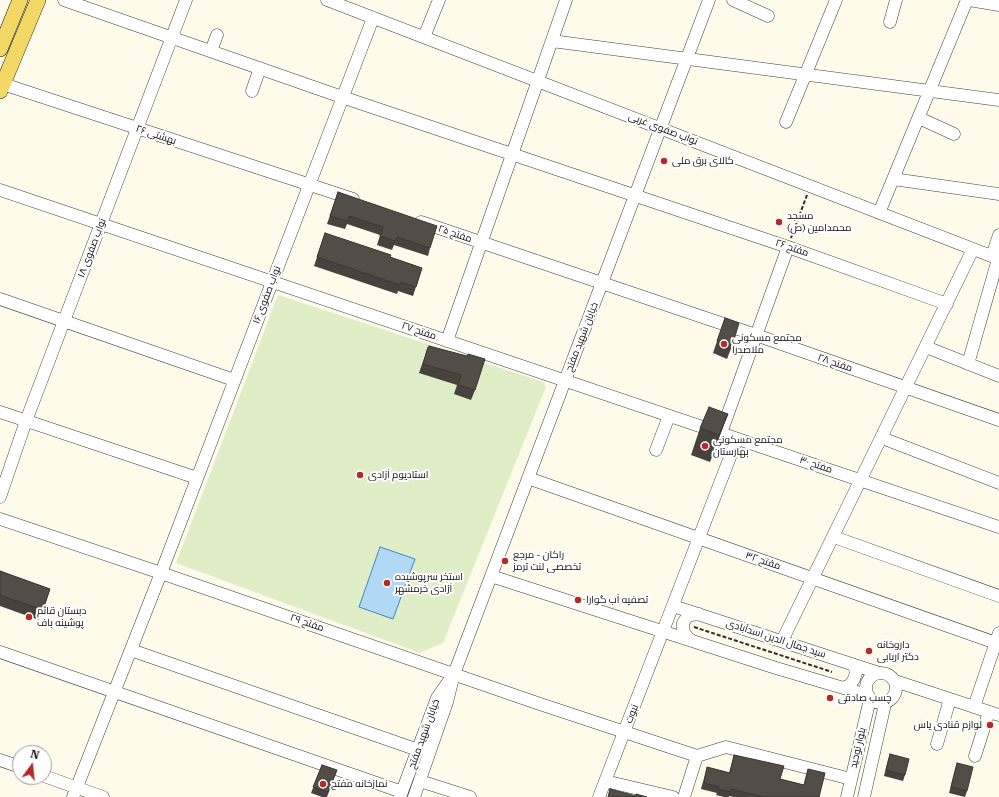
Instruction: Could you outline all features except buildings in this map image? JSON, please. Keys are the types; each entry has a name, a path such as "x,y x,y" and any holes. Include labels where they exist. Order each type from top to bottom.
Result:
{"main road":[{"path":"0,49 20,0"},
{"path":"1,88 38,0"}],"street":[{"name":"مفتح ۲۶","path":"64,0 342,97 788,247 947,304"},
{"name":"نواب صفوی ۱۸","path":"0,497 26,421 186,0"},
{"name":"نواب صفوی غربی","path":"326,0 996,258"},
{"path":"424,37 439,0"},
{"path":"447,340 566,0"},
{"name":"خیابان شهید مفتح","path":"414,797 447,702 454,674 709,0"},
{"path":"733,0 768,16"},
{"path":"786,122 836,0"},
{"path":"890,22 896,0"},
{"path":"879,213 968,0 999,5"},
{"name":"نواب صفوی ۱۶","path":"75,793 161,573 373,18"},
{"path":"211,51 217,35"},
{"path":"552,40 999,100"},
{"path":"252,91 260,68"},
{"name":"بهشتی ۲۶","path":"1,88 137,129 309,184"},
{"path":"919,118 954,134"},
{"path":"893,179 999,194"},
{"path":"309,184 362,202"},
{"name":"مفتح ۲۷","path":"0,190 102,223 565,381"},
{"name":"مفتح ۲۵","path":"406,217 602,284"},
{"path":"968,364 996,258 999,235"},
{"path":"721,433 788,247"},
{"path":"782,641 814,579 973,249"},
{"name":"مفتح ۲۸","path":"602,284 756,335 999,420"},
{"path":"0,299 234,380"},
{"path":"926,347 999,376"},
{"name":"مفتح ۳۰","path":"565,381 999,527"},
{"path":"0,412 197,478"},
{"path":"656,450 669,416"},
{"path":"882,438 999,483"},
{"name":"نبوت","path":"599,797 737,439"},
{"name":"مفتح ۳۲","path":"528,478 814,579 998,640"},
{"name":"مفتح ۲۹","path":"0,519 537,703 697,756"},
{"path":"834,537 999,596"},
{"path":"491,576 776,668 837,686 868,697 877,703 889,701 902,694 917,693 950,699"},
{"name":"سید جمال الدین اسدآبادی","path":"673,606 879,673"},
{"path":"692,640 688,638 682,627 684,620 691,615 699,614"},
{"path":"974,707 998,640"},
{"path":"131,650 418,750"},
{"path":"0,652 401,795"},
{"path":"837,686 850,685 856,673 854,665"},
{"path":"868,697 866,690 870,677 879,673 888,674 895,681 994,713 975,756"},
{"name":"خیابان شهید مفتح","path":"401,795 436,698 454,674"},
{"path":"889,701 897,690 895,681"},
{"name":"بلوار توحید","path":"847,797 868,697"},
{"path":"937,744 950,699"},
{"name":"بلوار توحید","path":"864,797 889,701"},
{"path":"684,797 697,756 726,747 851,779"},
{"path":"0,760 12,764"},
{"path":"52,780 75,793 102,797"},
{"path":"420,781 470,797"},
{"path":"605,781 673,797"}],"path":[{"path":"788,247 810,186"},
{"path":"684,620 688,625 835,673 837,686"}],"green space":[{"name":"استادیوم آزادی","path":"278,295 543,382 546,387 443,643 420,653 176,563"}],"water":[{"name":"استخر سرپوشیده آزادی خرمشهر","path":"380,547 415,559 393,619 359,607"}],"place":[{"name":"کالای برق ملی","path":"664,161"},
{"name":"مسجد محمدامین (ص)","path":"779,222"},
{"name":"مجتمع مسکونی ملاصدرا","path":"724,344"},
{"name":"مجتمع مسکونی بهارستان","path":"705,446"},
{"name":"استادیوم آزادی","path":"360,475"},
{"name":"راکان - مرجع تخصصی لنت ترمز","path":"505,561"},
{"name":"استخر سرپوشیده آزادی خرمشهر","path":"387,583"},
{"name":"تصفیه آب گوارا","path":"578,600"},
{"name":"دبستان قائم پوشینه باف","path":"29,617"},
{"name":"داروخانه دکتر اربابی","path":"869,651"},
{"name":"چسب صادقی","path":"830,698"},
{"name":"لوازم قنادی یاس","path":"990,725"},
{"name":"نمازخانه مفتح","path":"323,784"}]}
